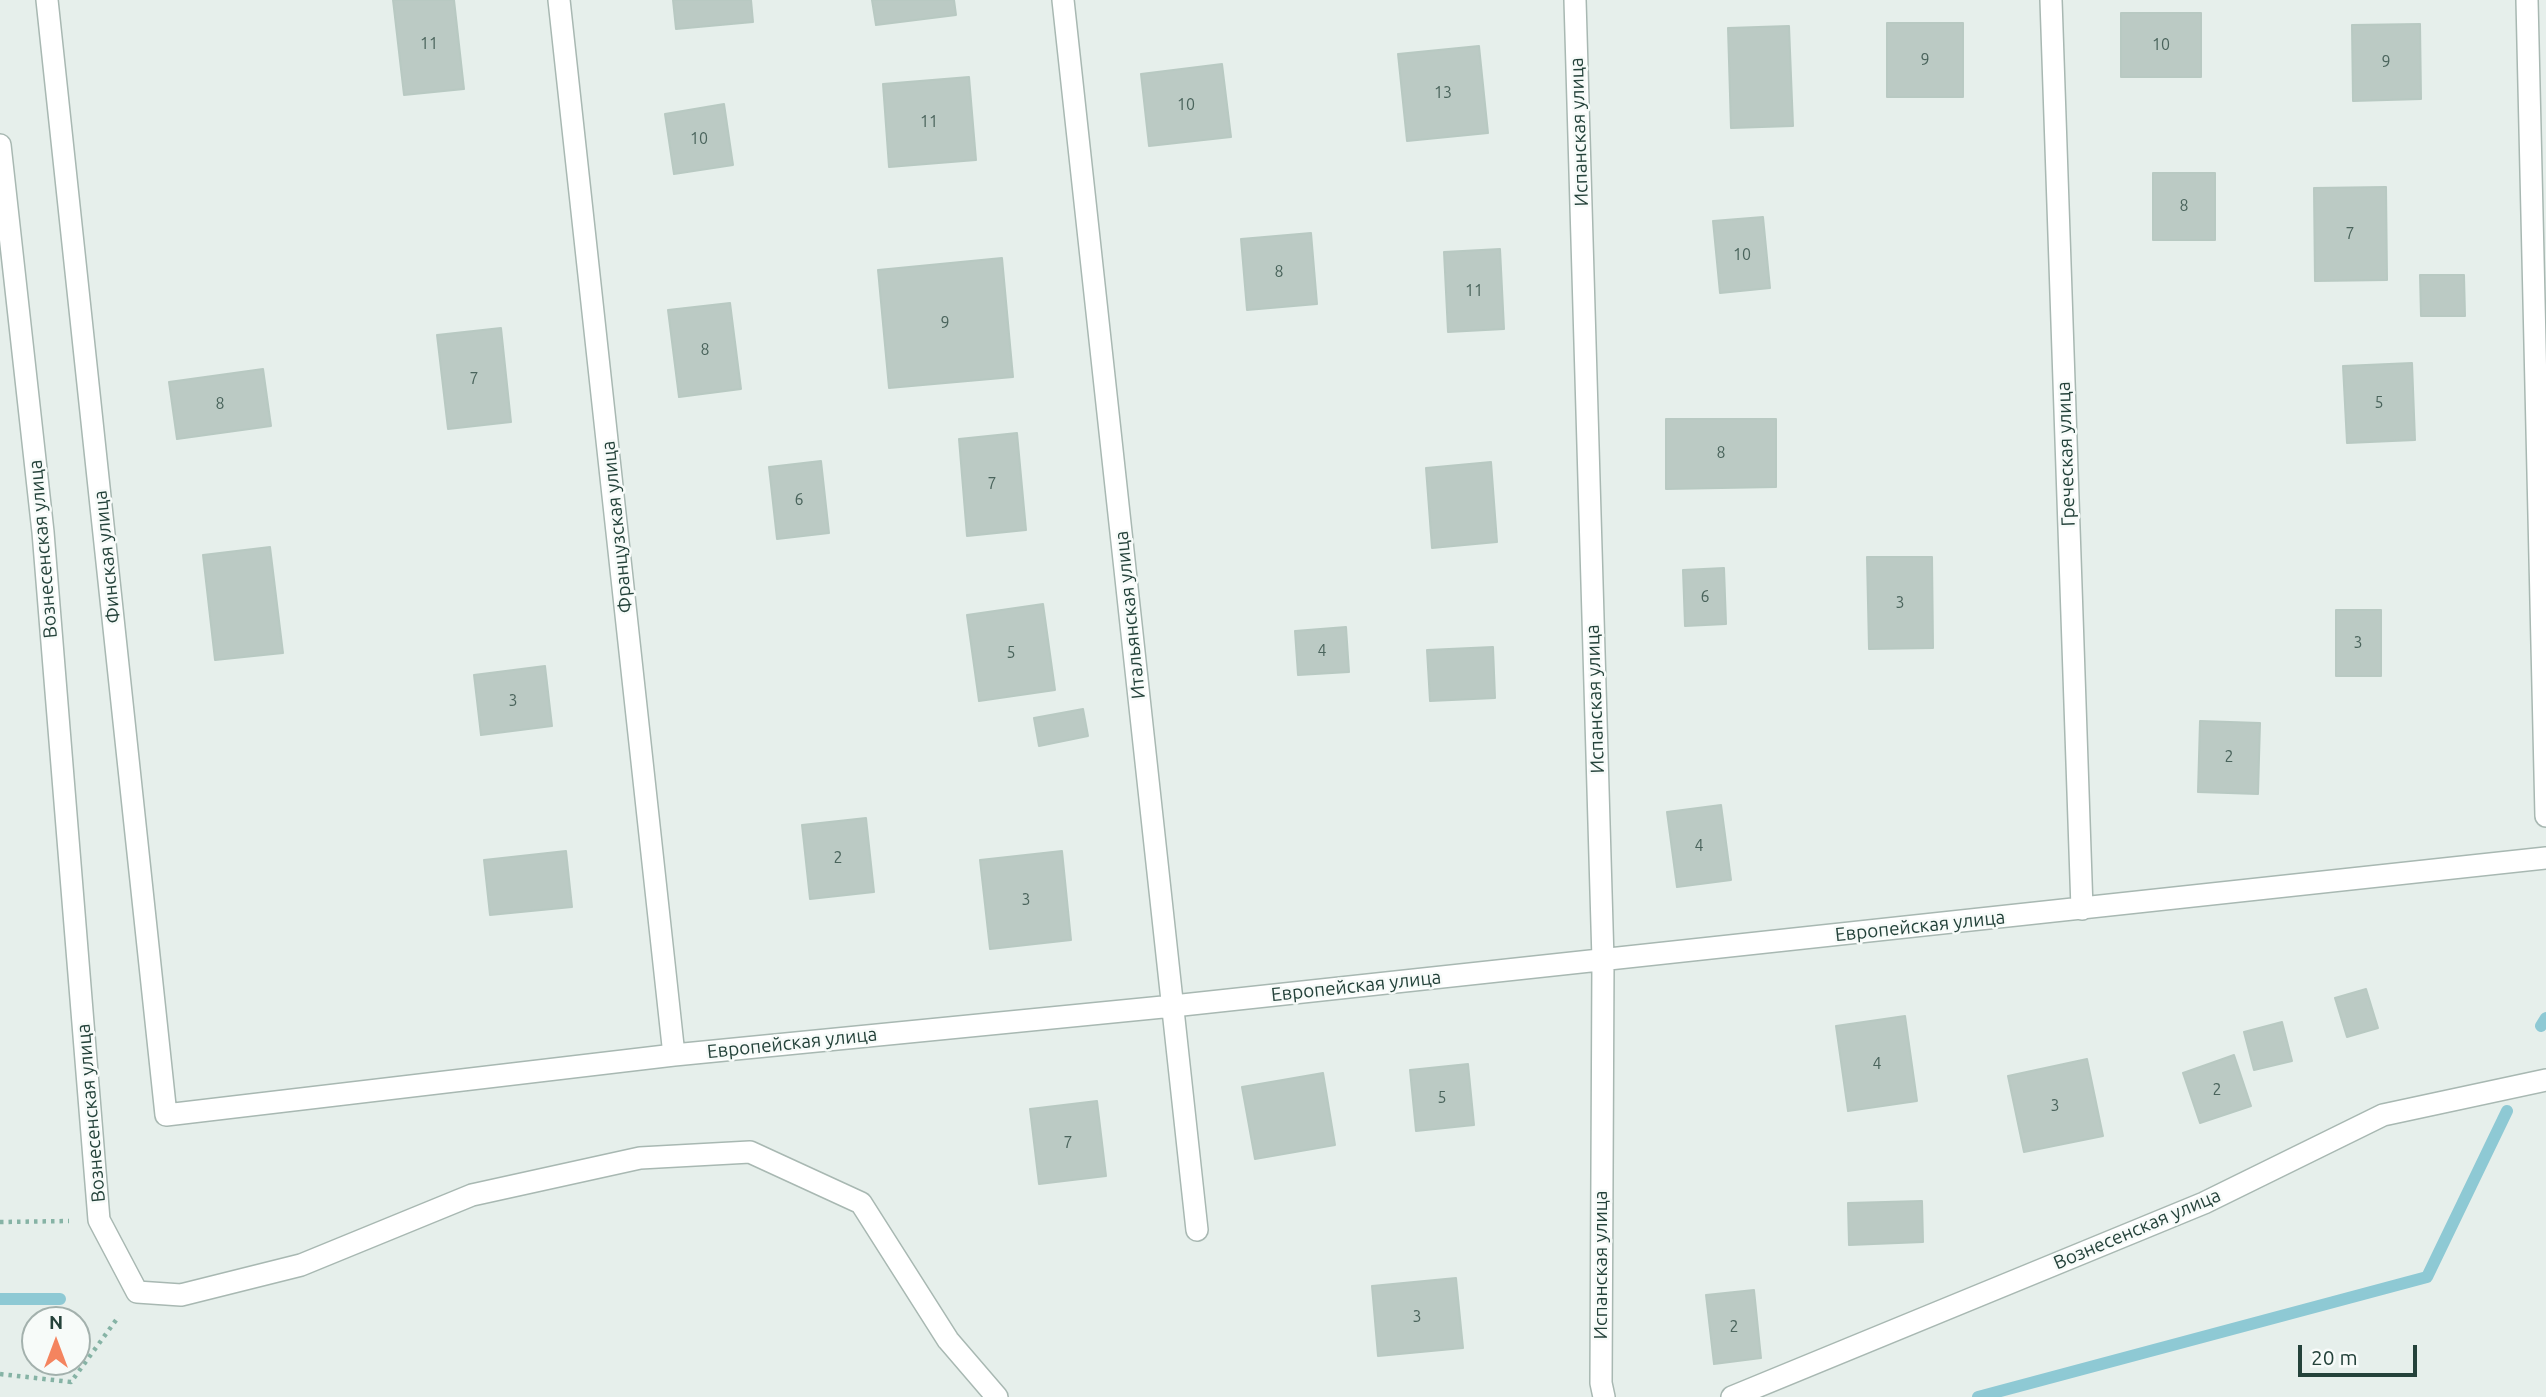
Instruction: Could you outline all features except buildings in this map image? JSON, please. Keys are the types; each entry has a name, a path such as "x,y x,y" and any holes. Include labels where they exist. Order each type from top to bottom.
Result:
{"street":[{"name":"Финская улица","path":"47,0 166,1115"},
{"name":"Французская улица","path":"559,0 674,1055"},
{"name":"Итальянская улица","path":"1063,0 1197,1230"},
{"name":"Испанская улица","path":"1575,0 1603,960 1601,1383 1604,1397"},
{"name":"Греческая улица","path":"2051,0 2081,909"},
{"path":"2527,0 2546,816"},
{"name":"Вознесенская улица","path":"0,145 43,532 99,1220 137,1292"},
{"name":"Европейская улица","path":"166,1115 674,1055 1173,1006 2546,858"},
{"name":"Вознесенская улица","path":"1732,1397 2204,1203 2383,1115 2546,1080"},
{"path":"137,1292 181,1295 301,1265 472,1195 640,1158 750,1152 861,1203 948,1340 997,1397"}],"path":[{"path":"0,1222 99,1220"},
{"path":"0,1374 71,1382 137,1292"}],"waterway":[{"path":"2541,1026 2546,1018"},
{"path":"1978,1397 2427,1277 2507,1111"},
{"path":"0,1299 60,1299"}]}
